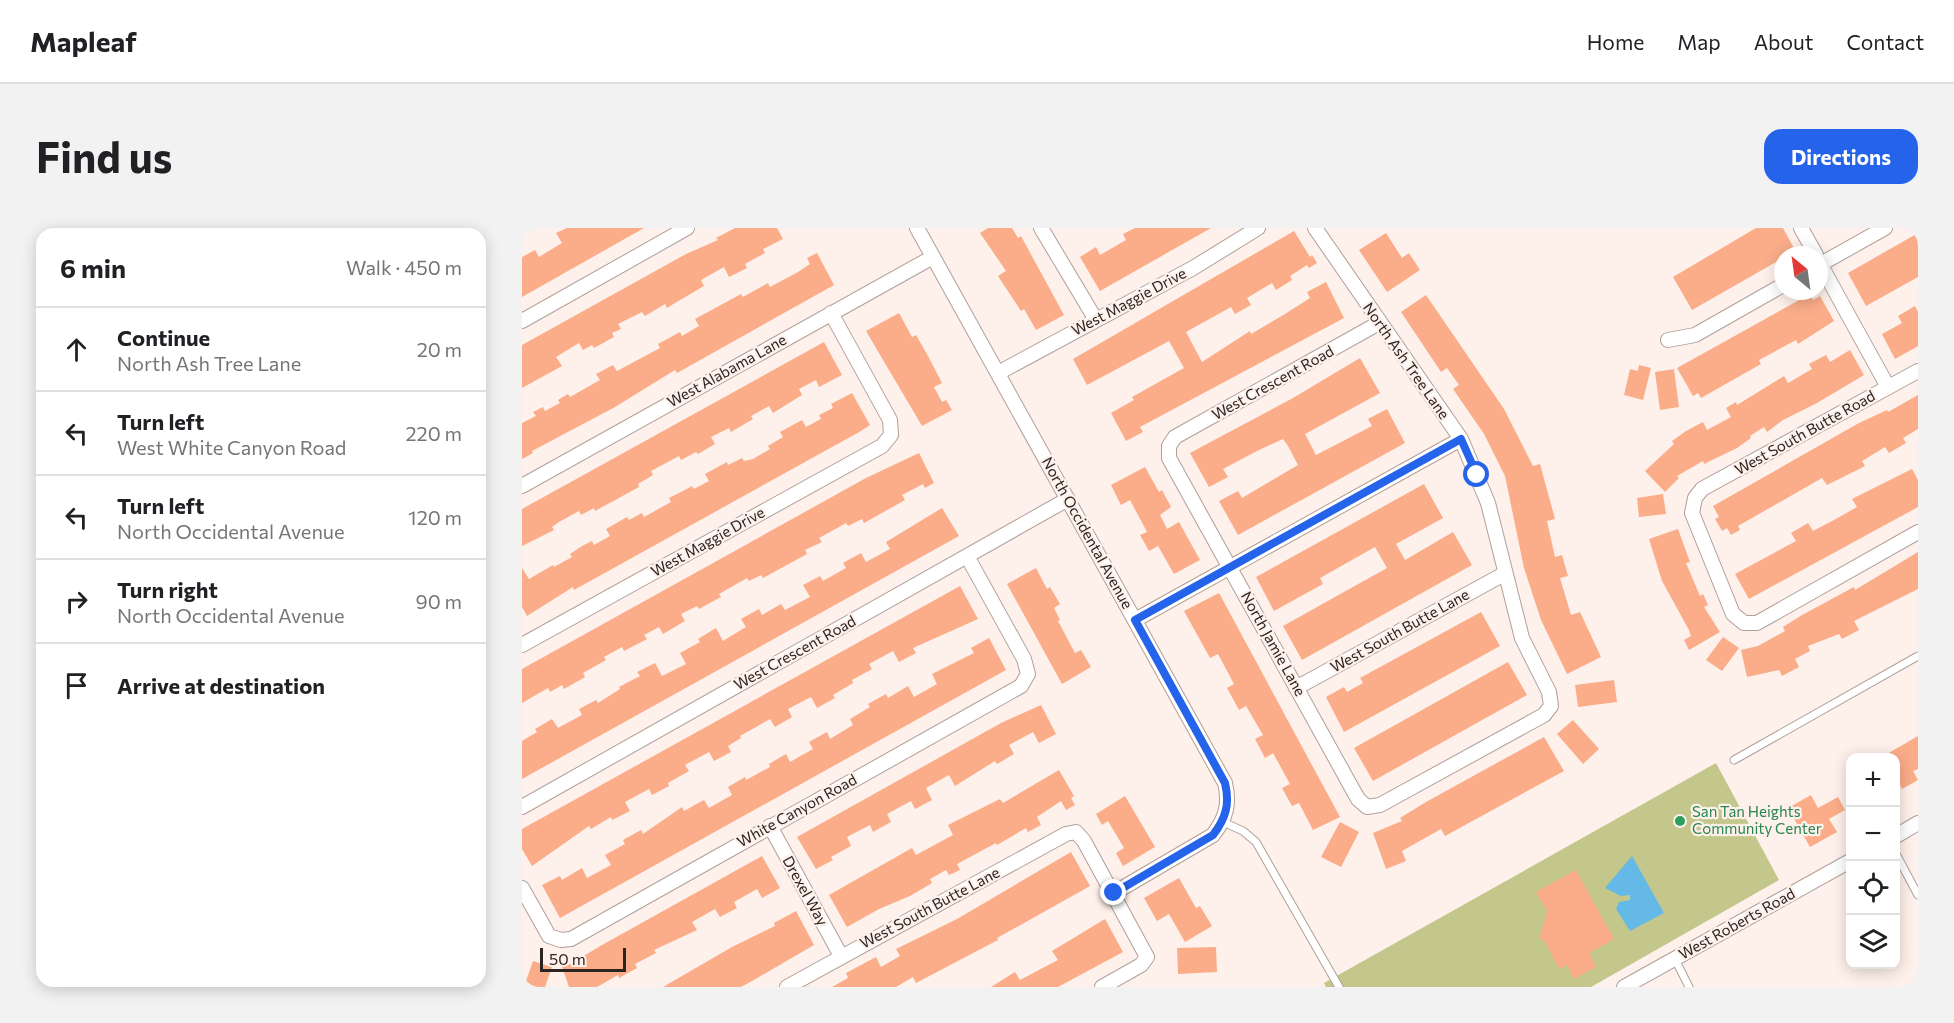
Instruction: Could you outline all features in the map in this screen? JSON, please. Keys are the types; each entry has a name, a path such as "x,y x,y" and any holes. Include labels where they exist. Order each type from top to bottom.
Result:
{"street":[{"path":"522,321 687,228"},
{"name":"North Occidental Avenue","path":"917,228 1225,783 1227,808 1223,822 1213,835 1199,846 1114,893"},
{"path":"1041,228 1096,320"},
{"name":"West Maggie Drive","path":"998,373 1193,268 1258,228"},
{"name":"North Ash Tree Lane","path":"1315,228 1461,439 1488,503 1504,574 1522,638 1549,692 1551,706 1544,715 1380,805 1367,807"},
{"path":"1801,228 1811,246"},
{"path":"1828,257 1886,228"},
{"name":"West Alabama Lane","path":"522,486 933,256"},
{"path":"1828,277 1888,387"},
{"path":"1668,340 1695,335 1774,290"},
{"name":"West Maggie Drive","path":"522,645 882,446 891,435 890,420 831,313"},
{"name":"West Crescent Road","path":"1169,446 1175,437 1379,323"},
{"name":"West South Butte Road","path":"1918,371 1702,489 1695,498 1692,513 1733,614 1744,623 1757,623 1918,532"},
{"path":"1135,620 1461,439"},
{"name":"North Jamie Lane","path":"1169,446 1169,458 1358,800 1367,807"},
{"name":"West Crescent Road","path":"522,807 1068,500"},
{"name":"White Canyon Road","path":"522,888 549,936 561,940 571,939 1021,686 1028,674 1024,659 967,556"},
{"name":"West South Butte Lane","path":"1296,688 1504,574"},
{"path":"1900,834 1918,823"},
{"name":"Drexel Way","path":"770,826 841,956"},
{"name":"West South Butte Lane","path":"787,987 1066,834 1076,832 1084,841 1114,893"},
{"name":"West Roberts Road","path":"1624,987 1846,864"},
{"path":"1102,987 1141,965 1147,957 1114,893"}],"lane":[{"path":"1734,760 1918,656"},
{"path":"1223,822 1244,831 1256,842 1339,987"},
{"path":"1900,861 1918,895"},
{"path":"1675,959 1689,987"}],"green space":[{"name":"San Tan Heights Community Center","path":"1716,763 1779,880 1591,987 1326,987 1324,983"}],"water":[{"path":"1632,856 1664,913 1630,931 1616,909 1619,902 1630,900 1630,895 1621,896 1605,888"}],"building":[{"path":"567,228 644,228 522,297 522,257 535,250 539,257 562,243 556,233"},
{"path":"735,228 777,228 783,239 763,249 765,253 745,264 747,268 729,277 724,267 701,280 704,286 667,308 665,304 645,316 642,312 618,324 621,329 612,333 614,337 594,348 592,345 583,350 579,343 556,357 562,366 522,388 522,345 686,254 718,240 716,238"},
{"path":"988,228 1012,228 1018,238 1021,236 1064,315 1036,330 1024,309 1021,311 998,276 1006,271 980,233"},
{"path":"1135,228 1211,228 1100,291 1080,257 1096,247 1100,255 1126,240 1123,234"},
{"path":"1756,228 1783,228 1793,246 1774,246 1774,263 1692,310 1673,277"},
{"path":"1294,231 1310,257 1312,255 1317,263 1309,268 1307,265 1290,276 1292,280 1276,290 1272,283 1247,298 1251,305 1235,314 1231,307 1186,332 1202,362 1250,331 1251,334 1310,298 1307,292 1326,282 1344,318 1140,427 1143,432 1126,441 1111,413 1134,400 1132,397 1184,368 1169,341 1087,385 1073,359"},
{"path":"1386,233 1402,258 1409,253 1420,270 1387,292 1359,250"},
{"path":"1918,233 1918,277 1866,306 1848,273"},
{"path":"817,253 834,285 677,373 675,370 615,407 532,451 533,453 522,459 522,423 536,416 533,412 543,407 545,411 560,403 558,400 568,394 570,397 600,380 596,374 613,365 617,371 660,348 658,344 680,332 682,336 699,326 695,319 741,294 743,297 768,283 770,287 798,272 810,264 807,258"},
{"path":"1426,295 1504,409 1533,466 1540,464 1555,519 1547,521 1555,557 1562,555 1568,576 1560,578 1571,615 1580,612 1601,657 1567,674 1541,620 1524,568 1505,476 1484,434 1453,389 1459,385 1447,368 1441,372 1401,312"},
{"path":"1799,300 1822,300 1834,321 1798,344 1796,340 1759,360 1761,364 1701,398 1698,393 1693,396 1677,368"},
{"path":"1915,306 1918,312 1918,346 1895,359 1882,334 1902,323 1898,316"},
{"path":"899,313 912,337 916,335 942,383 934,387 942,402 946,400 952,410 922,426 866,331"},
{"path":"824,342 842,375 819,387 816,380 799,389 802,395 773,413 769,406 751,416 753,419 731,432 729,428 711,437 715,444 698,454 696,452 681,460 679,456 651,471 653,475 638,484 639,487 595,511 594,508 581,515 579,511 552,527 554,530 522,546 522,509"},
{"path":"1850,350 1864,375 1817,403 1783,420 1767,432 1764,427 1737,448 1704,464 1703,461 1677,476 1679,478 1665,492 1645,471 1674,444 1672,441 1686,431 1703,422 1707,430 1731,417 1726,408 1736,402 1737,405 1784,376 1788,383 1812,369 1809,364 1826,355 1830,362"},
{"path":"1360,358 1380,393 1305,434 1316,455 1372,426 1368,419 1387,409 1405,443 1238,535 1219,501 1238,491 1242,498 1298,465 1288,446 1283,439 1257,451 1223,469 1228,477 1209,487 1190,453 1293,398"},
{"path":"1639,365 1651,368 1643,400 1624,395 1630,369 1638,371"},
{"path":"1674,369 1679,407 1660,410 1655,372"},
{"path":"852,393 870,425 574,590 573,587 527,616 522,607 522,568 529,579 553,565 554,567 572,557 570,554 582,546 592,541 594,545 610,536 606,529 627,517 629,520 642,513 644,517 671,502 669,498 692,486 694,489 709,481 705,474 727,462 728,465 742,458 744,461 753,459 770,449 768,446 783,437 780,432 802,420 806,427 821,419 819,415 833,408 831,404"},
{"path":"1918,395 1918,429 1903,438 1906,443 1889,453 1885,447 1862,461 1865,466 1827,485 1822,478 1738,526 1740,530 1731,535 1727,528 1722,531 1715,519 1719,517 1713,506 1859,423 1887,410 1888,412"},
{"path":"919,453 934,483 925,488 923,484 902,495 905,500 864,523 862,519 848,526 846,523 819,538 822,542 805,550 807,554 763,578 761,575 749,581 747,578 719,594 721,597 699,609 697,606 681,614 685,621 663,634 659,627 644,635 647,639 624,651 622,647 604,657 606,660 583,673 585,677 564,689 562,685 550,692 548,688 522,703 522,669 866,478"},
{"path":"1145,467 1159,492 1162,490 1171,507 1160,515 1167,529 1179,522 1200,560 1174,574 1158,546 1149,551 1140,535 1147,532 1130,500 1121,505 1111,485"},
{"path":"1912,469 1918,480 1918,507 1749,599 1735,574 1796,541 1791,533 1808,523 1813,531 1834,520 1857,507 1852,499"},
{"path":"1424,484 1443,518 1396,544 1405,560 1453,532 1472,565 1302,660 1283,626 1387,568 1375,547 1320,578 1323,584 1274,611 1256,577"},
{"path":"1663,494 1666,514 1639,517 1637,498"},
{"path":"942,508 959,536 522,779 522,741 537,732 535,729 552,719 558,728 582,715 579,709 596,700 598,703 620,689 619,687 640,676 637,672 655,663 662,676 686,664 680,653 700,642 698,639 716,628 723,641 746,627 741,619 759,609 762,615 781,604 785,610 810,597 803,585 820,576 823,581 846,568 843,563 861,553 866,562 890,549 886,542"},
{"path":"1678,529 1690,562 1686,563 1700,596 1703,594 1708,605 1704,607 1720,632 1689,650 1684,640 1691,636 1689,630 1662,581 1649,539"},
{"path":"1918,552 1918,589 1854,621 1859,630 1842,639 1839,634 1808,646 1810,651 1795,659 1799,667 1782,676 1779,670 1747,677 1741,650 1758,646 1785,631 1783,627 1802,615 1854,587 1855,590"},
{"path":"1036,568 1047,589 1050,587 1060,604 1054,608 1060,620 1058,621 1075,653 1081,650 1091,667 1062,684 1007,584"},
{"path":"960,586 978,619 913,648 916,653 899,662 893,651 869,664 872,669 852,680 853,683 833,695 835,698 817,708 811,697 788,709 792,717 775,727 770,719 740,736 741,738 728,746 731,752 714,761 709,752 685,765 689,771 668,783 669,786 652,795 649,789 625,802 630,811 612,820 611,817 591,829 589,826 532,866 522,849 522,829"},
{"path":"1219,593 1340,817 1313,830 1299,803 1292,806 1282,788 1290,784 1273,753 1265,758 1255,739 1263,735 1246,706 1239,710 1227,688 1234,684 1218,654 1210,658 1184,611"},
{"path":"1481,612 1500,646 1344,732 1326,697 1344,687 1347,692 1363,683 1360,678"},
{"path":"1723,637 1739,648 1722,671 1706,660"},
{"path":"989,638 1006,670 560,918 542,885 560,876 562,880 582,868 587,878 611,865 605,855 625,844 623,840 641,830 643,834 682,807 684,811 704,800 709,808 732,795 728,787 745,777 746,780 770,767 769,764 786,754 790,762 813,749 809,742 827,732 830,739 853,725 850,719 870,707 868,704 886,694 888,698 908,686 914,697 937,684 932,674 974,653 971,648"},
{"path":"1508,662 1527,695 1373,781 1354,748"},
{"path":"1614,680 1617,702 1578,707 1575,685"},
{"path":"1041,705 1056,734 1039,743 1033,732 1009,745 1014,754 997,764 995,761 955,786 949,775 926,788 932,800 915,809 911,801 887,814 891,822 873,832 870,825 847,837 851,846 831,857 833,860 816,869 797,837 1001,723"},
{"path":"1573,720 1599,749 1583,764 1557,734"},
{"path":"1918,736 1918,769 1913,771 1918,780 1902,789 1900,753 1889,753"},
{"path":"1544,737 1564,771 1445,836 1441,829 1402,851 1406,861 1386,869 1373,833 1402,821 1400,818 1426,802"},
{"path":"1059,770 1074,796 1071,798 1075,805 1066,810 1061,801 1037,817 1041,825 1028,832 1026,828 997,845 996,843 957,864 960,870 949,875 946,870 930,879 932,883 910,896 879,909 847,927 829,895 912,848 916,855 953,835 948,825 1000,799 1003,803"},
{"path":"1811,795 1818,808 1838,797 1845,810 1829,819 1837,832 1810,847 1788,808"},
{"path":"1125,796 1155,847 1123,866 1116,853 1124,848 1108,821 1102,825 1096,814"},
{"path":"1340,822 1359,832 1341,867 1321,857"},
{"path":"1071,852 1090,886 997,938 998,940 916,983 913,977 896,987 832,987 848,978 846,973 876,957 881,967 900,956 896,949 957,919"},
{"path":"762,856 780,888 762,898 757,889 734,902 737,908 720,917 715,909 692,922 697,930 654,950 656,953 635,964 637,968 619,978 618,975 597,987 569,987 562,967 583,960 582,957 602,945"},
{"path":"1576,870 1614,939 1589,953 1596,967 1574,979 1567,965 1559,969 1544,940 1539,939 1547,911 1536,892"},
{"path":"1179,878 1196,908 1200,906 1212,926 1185,942 1169,914 1157,921 1144,898"},
{"path":"796,911 814,945 752,981 741,987 663,987 732,947 775,926 774,923"},
{"path":"1105,919 1123,952 1058,987 991,987 1015,972 1020,980 1058,960 1052,951"},
{"path":"1216,947 1217,972 1178,974 1177,948"},
{"path":"533,961 552,967 545,987 524,987"}],"place":[{"name":"San Tan Heights Community Center","path":"1680,821"}],"route":[{"path":"1114,893 1199,846 1213,835 1223,822 1228,797 1225,783 1135,620 1461,439 1477,475"}]}
